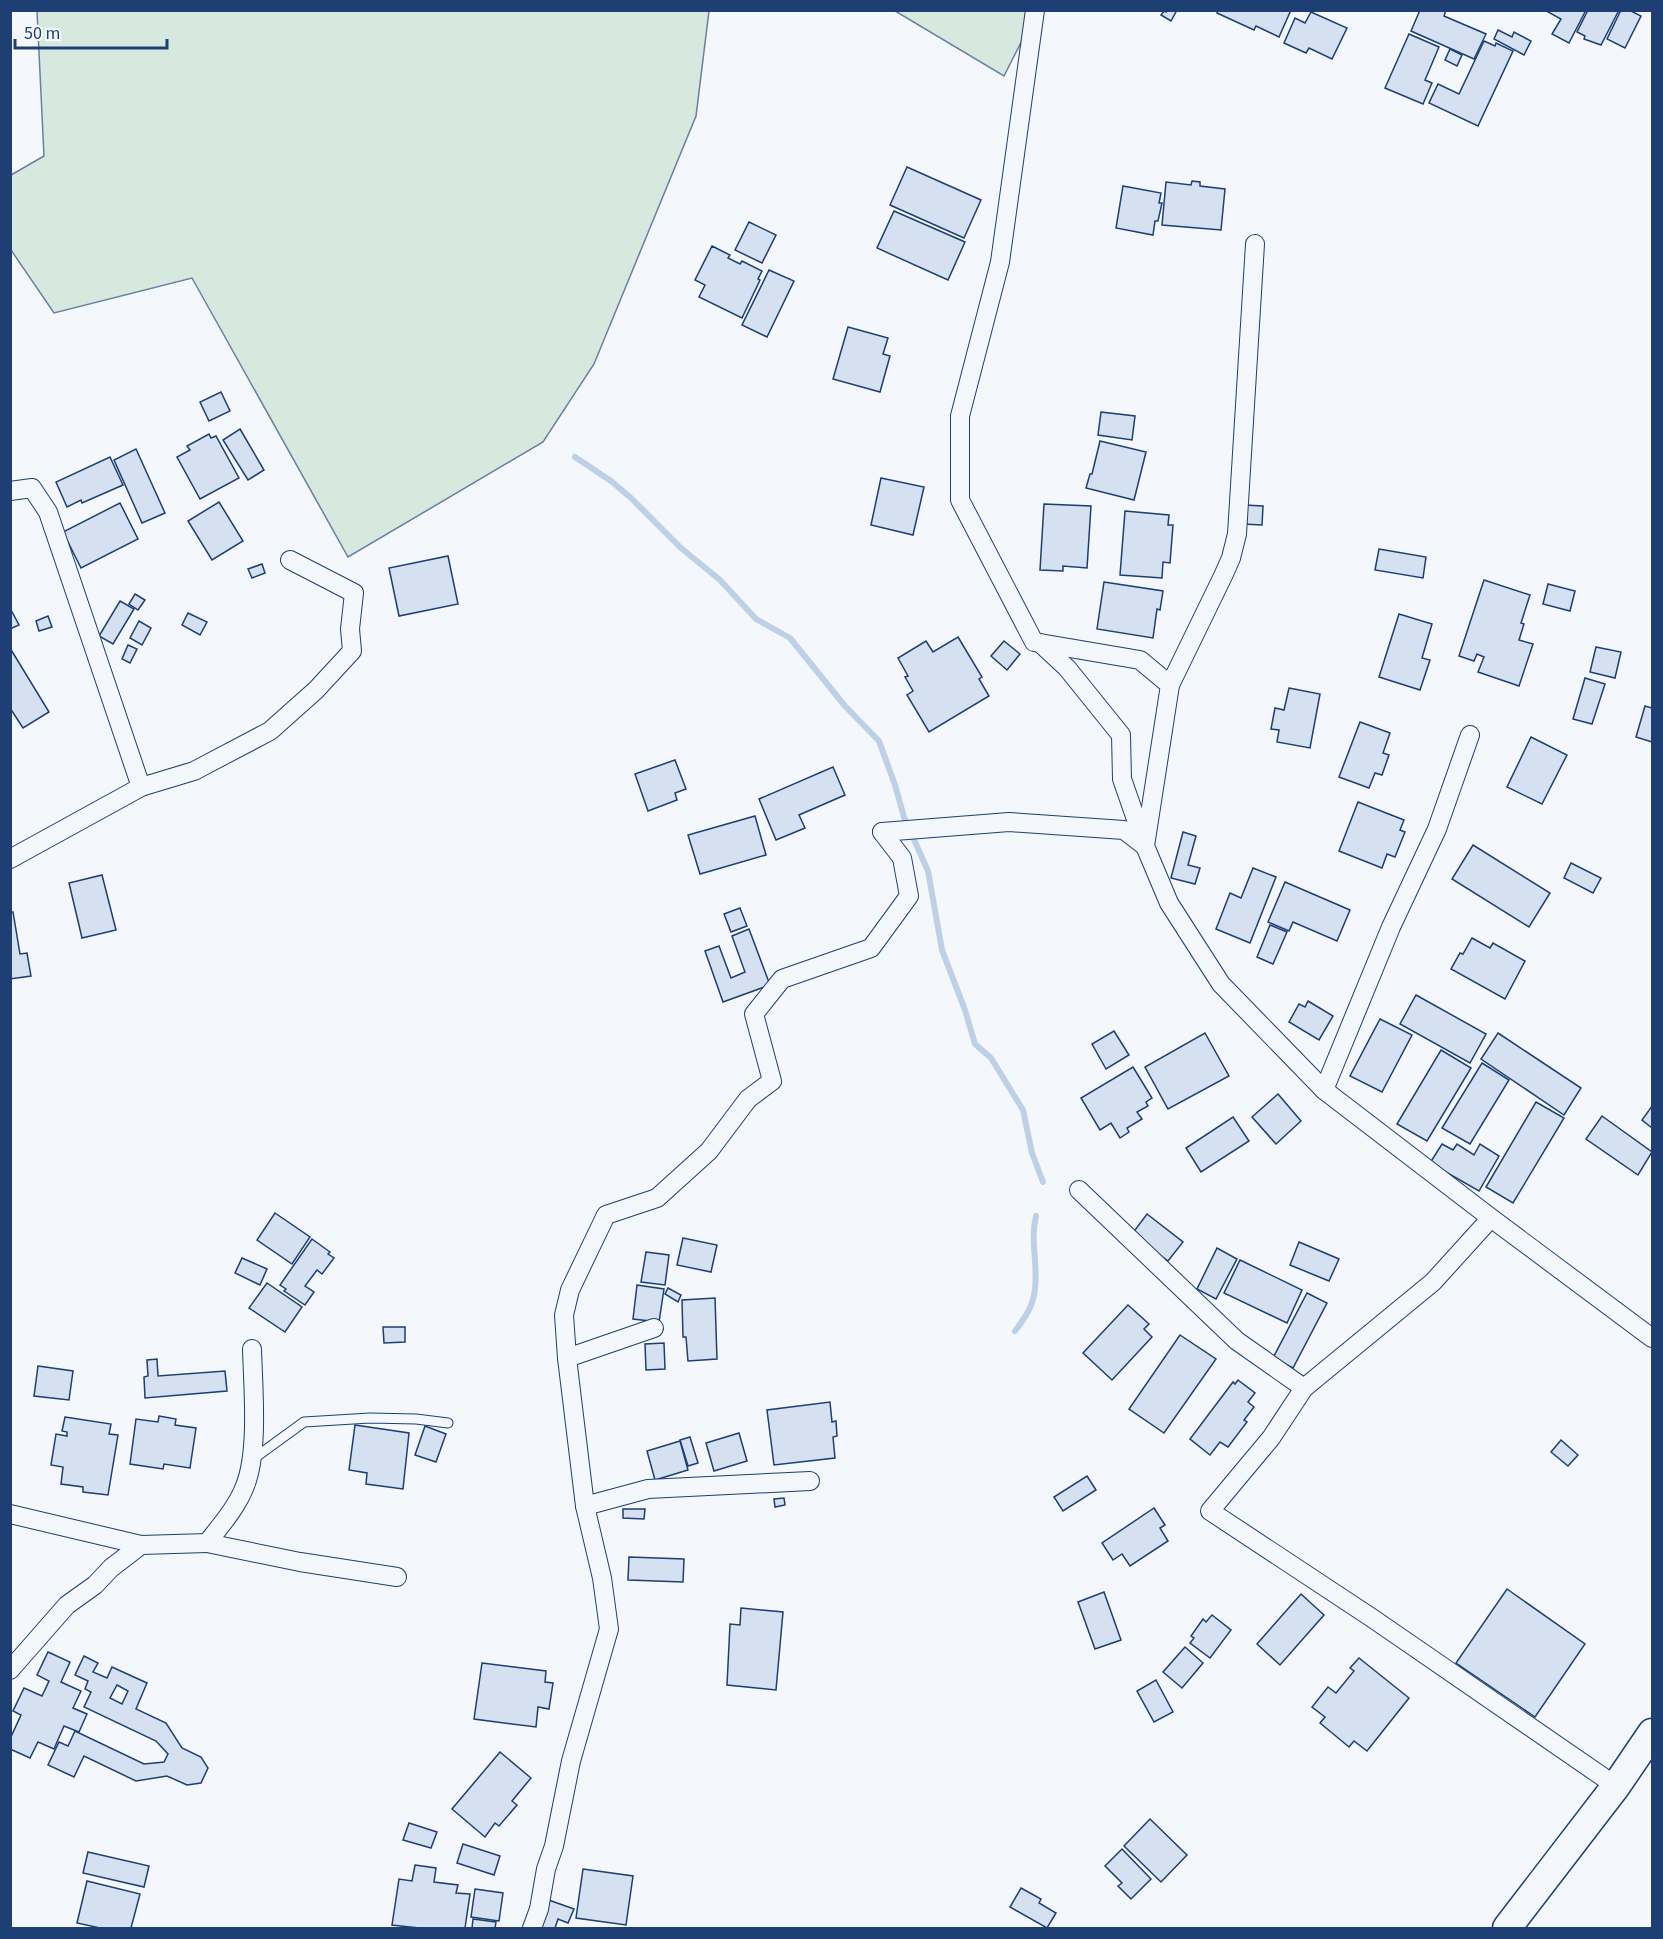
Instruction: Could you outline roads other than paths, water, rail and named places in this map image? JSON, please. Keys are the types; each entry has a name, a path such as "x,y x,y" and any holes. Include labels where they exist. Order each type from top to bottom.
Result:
{"main road":[{"path":"1508,1929 1653,1733"}],"street":[{"path":"1035,10 1000,262 960,416 960,500 1034,642 1140,660 1170,685"},
{"path":"1145,846 1170,685 1227,567 1237,534 1255,244"},
{"path":"10,491 32,488 48,512 141,787"},
{"path":"10,859 141,787 194,771 270,731 316,690 352,651 350,629 354,593 290,560"},
{"path":"1040,643 1066,668 1121,735 1122,779 1145,846 1169,903 1221,984 1324,1090 1653,1338"},
{"path":"1324,1090 1391,927 1437,829 1470,735"},
{"path":"532,1929 539,1909 546,1869 554,1846 571,1761 609,1629 602,1578 585,1506 564,1315 570,1290 606,1215 657,1198 709,1151 748,1099 772,1081 754,1014 782,979 871,948 909,896 902,858 882,832 1009,822 1124,830 1145,846"},
{"path":"1079,1190 1237,1341 1304,1388"},
{"path":"1491,1218 1432,1282 1304,1388 1271,1438 1210,1511 1372,1618 1616,1786"},
{"path":"567,1358 654,1328"},
{"path":"207,1543 229,1514 245,1486 252,1459 252,1348"},
{"path":"585,1506 648,1489 810,1481"},
{"path":"10,1514 141,1545 207,1543 265,1556 397,1577"},
{"path":"10,1670 67,1605 95,1585 111,1568 141,1545"}],"lane":[{"path":"252,1459 304,1422 370,1418 416,1419 448,1424"}],"waterway":[{"path":"575,457 611,481 631,498 681,548 720,580 756,619 790,638 845,706 879,741 904,817 928,871 942,950 965,1010 975,1044 991,1058 1023,1110 1032,1153 1043,1182"},
{"path":"1015,1331 1033,1300 1036,1279 1034,1234 1036,1216"}]}
